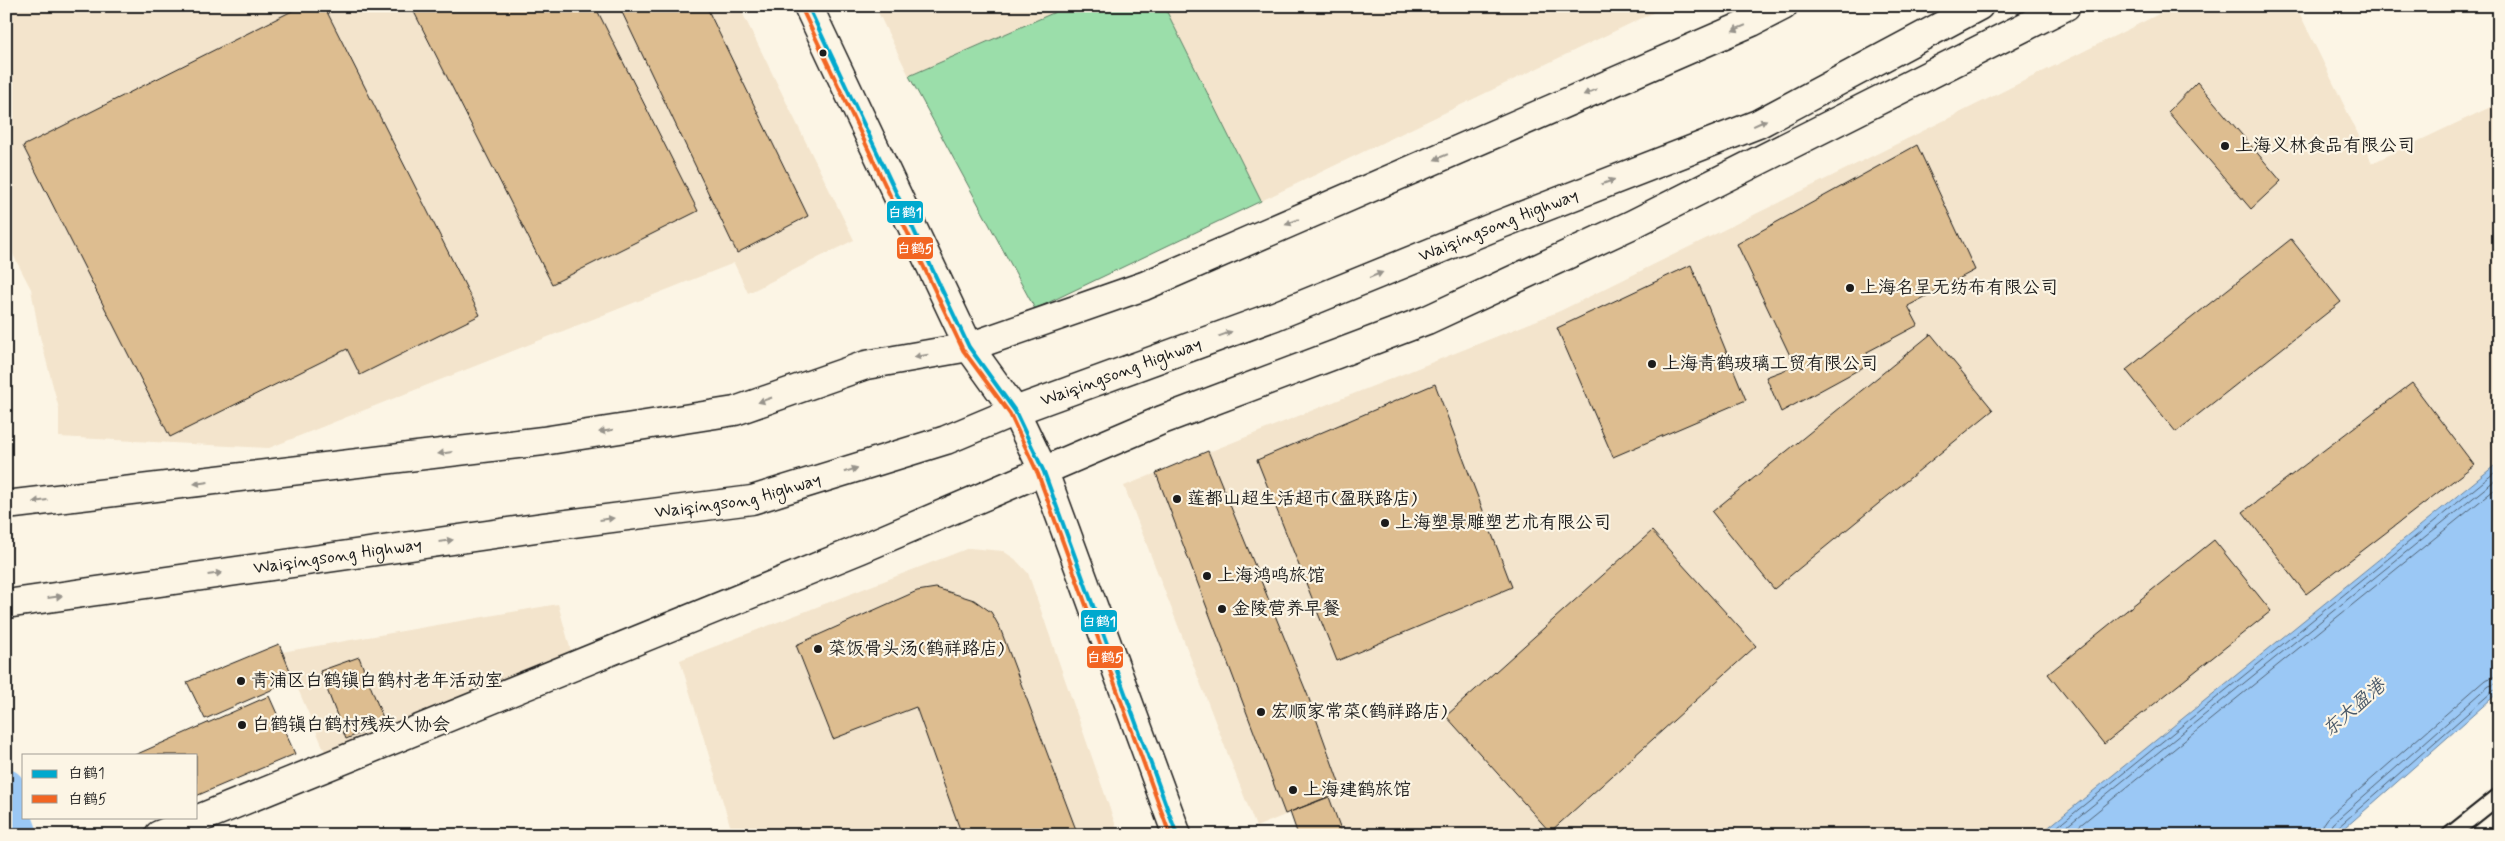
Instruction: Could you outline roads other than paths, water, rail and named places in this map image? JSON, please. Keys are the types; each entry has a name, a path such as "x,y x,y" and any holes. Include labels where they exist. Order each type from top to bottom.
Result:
{"main road":[{"path":"808,6 969,347 1015,411 1044,472 1177,835"},
{"path":"6,505 250,478 543,441 735,411 866,365 969,347 1144,286 1752,22 1783,6"},
{"name":"Waiqingsong Highway","path":"6,604 543,527 752,500 946,440 1015,411 1275,316 1501,224 1758,124 1979,6"},
{"path":"158,835 1044,472 1162,420 1427,320 1630,225 2066,6"}],"lane":[{"path":"2450,835 2499,796"}],"water":[{"name":"东大盈港","path":"2499,462 2499,692 2337,835 2039,835"}],"waterway":[{"path":"6,788 8,804 19,835"}],"place":[{"name":"上海义林食品有限公司","path":"2225,146"},
{"name":"上海名呈无纺布有限公司","path":"1850,288"},
{"name":"上海青鹤玻璃工贸有限公司","path":"1652,364"},
{"name":"莲都山超生活超市(盈联路店)","path":"1177,499"},
{"name":"上海塑景雕塑艺术有限公司","path":"1385,523"},
{"name":"上海鸿鸣旅馆","path":"1207,576"},
{"name":"金陵营养早餐","path":"1222,609"},
{"name":"菜饭骨头汤(鹤祥路店)","path":"818,649"},
{"name":"青浦区白鹤镇白鹤村老年活动室","path":"241,681"},
{"name":"宏顺家常菜(鹤祥路店)","path":"1261,712"},
{"name":"白鹤镇白鹤村残疾人协会","path":"242,725"},
{"name":"上海建鹤旅馆","path":"1293,790"}]}
